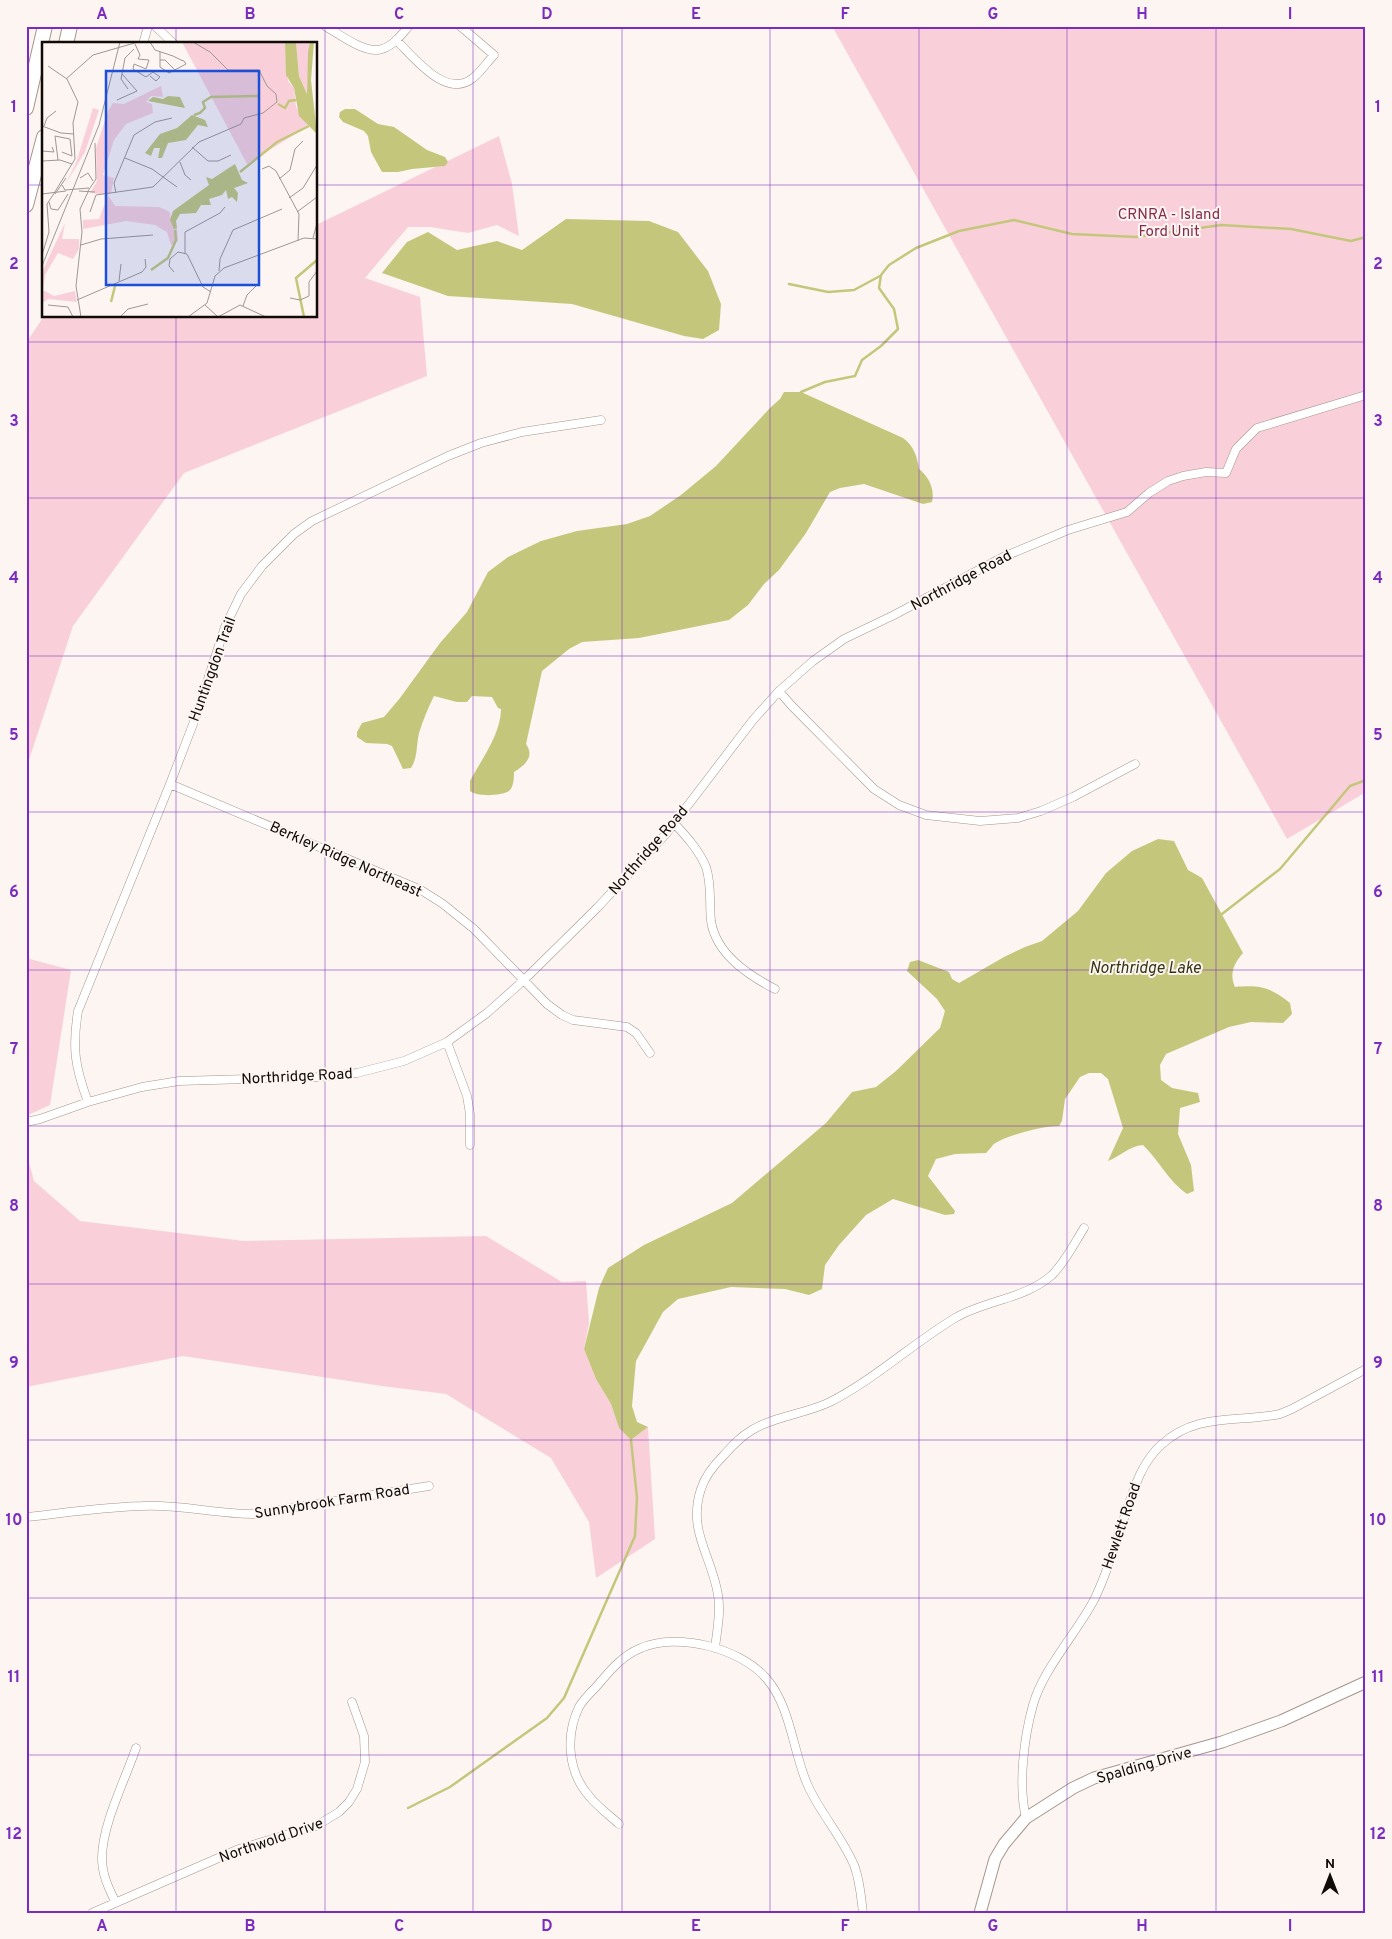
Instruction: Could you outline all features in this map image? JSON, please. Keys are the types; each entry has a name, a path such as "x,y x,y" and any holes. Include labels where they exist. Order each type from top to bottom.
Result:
{"highway":[{"path":"26,108 45,26"},
{"path":"66,42 70,26"},
{"path":"26,205 42,145"}],"street":[{"path":"144,42 148,26"},
{"path":"155,26 172,42"},
{"path":"325,26 364,49 382,50 396,40 409,26"},
{"path":"396,40 436,78 456,85 472,79 494,55 460,26"},
{"name":"Northridge Road","path":"26,1122 40,1120 88,1102 142,1087 179,1081 319,1077 357,1073 404,1061 447,1042 487,1013 524,980 604,901 674,823 753,720 779,691 814,660 844,639 1000,559 1068,530 1127,512 1168,481 1206,472 1226,473 1236,448 1257,428 1366,395"},
{"name":"Huntingdon Trail","path":"88,1102 74,1056 74,1035 78,1011 195,719 223,632 236,604 262,566 294,534 312,521 448,456 481,443 522,432 601,420"},
{"path":"779,691 791,706 874,789 898,805 926,815 980,821 1018,818 1042,811 1073,797 1135,764"},
{"name":"Berkley Ridge Northeast","path":"170,784 421,890 443,904 474,929 547,1004 562,1015 584,1022 627,1027 636,1033 650,1053"},
{"path":"674,823 696,848 706,867 710,888 711,922 720,945 744,971 775,989"},
{"path":"447,1042 467,1096 470,1114 470,1145"},
{"path":"715,1648 719,1618 718,1596 713,1574 699,1539 696,1517 701,1488 716,1464 737,1440 752,1429 828,1403 859,1386 957,1317 976,1308 1026,1291 1040,1283 1061,1264 1084,1228"},
{"name":"Hewlett Road","path":"1026,1818 1023,1805 1023,1776 1028,1726 1033,1702 1043,1681 1094,1600 1111,1559 1137,1479 1147,1460 1160,1445 1178,1432 1196,1424 1280,1414 1366,1369"},
{"name":"Sunnybrook Farm Road","path":"26,1517 141,1506 170,1506 236,1514 253,1514 429,1486"},
{"path":"619,1824 587,1794 573,1766 570,1738 574,1720 580,1706 614,1666 641,1647 657,1642 672,1641 715,1648 740,1658 753,1666 766,1678 776,1693 786,1716 796,1753 809,1787 847,1850 854,1866 860,1888 863,1913"},
{"name":"Spalding Drive","path":"980,1913 995,1859 1004,1844 1026,1818 1073,1788 1094,1778 1222,1742 1281,1721 1366,1682"},
{"name":"Northwold Drive","path":"92,1913 115,1901 239,1849 316,1826 339,1812 357,1789 365,1762 364,1736 352,1702"},
{"path":"115,1901 104,1874 102,1845 106,1828 136,1748"}],"green space":[{"name":"CRNRA - Island Ford Unit","path":"832,26 1366,26 1366,792 1287,839"},
{"path":"499,136 512,184 519,236 497,225 468,233 430,227 408,227 365,278 420,297 427,376 184,473 73,626 26,769 26,343 43,318 318,318 318,224"},
{"path":"26,958 71,970 50,1105 26,1116"},
{"path":"26,1151 34,1181 80,1221 244,1241 486,1236 562,1282 586,1281 589,1323 584,1349 596,1379 611,1404 619,1428 631,1440 648,1427 655,1539 596,1578 589,1522 551,1458 446,1394 183,1356 26,1387"}],"water":[{"path":"345,109 355,109 378,124 394,127 427,150 445,157 448,162 445,166 398,172 382,172 371,152 368,136 364,131 343,122 339,117 340,112"},
{"path":"566,219 649,221 678,232 708,271 721,304 719,330 703,339 684,336 572,304 448,296 382,273 407,242 428,232 457,250 497,241 522,250"},
{"path":"784,392 801,392 903,438 912,448 919,469 926,476 930,484 933,492 932,502 923,504 864,484 840,488 830,492 806,533 779,570 764,584 748,605 729,620 639,638 582,642 569,649 542,671 526,744 529,749 529,757 514,772 512,787 505,793 483,795 470,791 470,781 485,756 498,728 501,709 498,708 492,697 472,696 467,702 457,702 434,696 419,733 416,756 411,768 403,769 392,746 366,743 357,737 357,732 362,723 384,717 400,698 440,643 467,612 488,572 508,557 541,541 577,531 627,524 650,516 681,495 716,466 780,399"},
{"name":"Northridge Lake","path":"1158,839 1174,841 1188,870 1202,878 1243,953 1233,969 1232,977 1235,987 1251,986 1270,990 1290,1003 1292,1014 1283,1023 1251,1022 1229,1027 1166,1054 1160,1065 1161,1080 1172,1088 1198,1093 1200,1102 1180,1108 1178,1134 1191,1165 1194,1191 1187,1194 1180,1189 1143,1145 1133,1147 1108,1161 1123,1128 1108,1079 1101,1073 1089,1073 1080,1077 1065,1099 1062,1121 1059,1126 1035,1129 1007,1138 994,1144 986,1153 955,1154 936,1159 928,1176 955,1211 954,1214 945,1215 893,1199 866,1215 839,1245 825,1265 822,1289 809,1295 785,1289 731,1287 678,1299 663,1312 636,1361 632,1406 637,1422 648,1427 631,1440 619,1428 611,1404 596,1379 584,1349 599,1288 608,1268 644,1245 732,1203 826,1123 852,1092 876,1087 896,1071 940,1028 945,1011 937,999 907,971 910,962 918,960 949,972 952,979 959,983 1004,957 1042,941 1078,911 1106,873 1132,851"}],"waterway":[{"path":"801,392 825,382 855,376 862,360 881,346 898,329 894,309 879,288 881,275 889,265 916,248 959,231 1014,220 1072,234 1136,237 1221,225 1291,229 1351,241 1366,237"},
{"path":"789,284 828,292 854,290 880,276"},
{"path":"1222,914 1280,869 1350,786 1366,780"},
{"path":"408,1808 450,1787 547,1718 564,1698 635,1536 637,1498 631,1440"}]}
